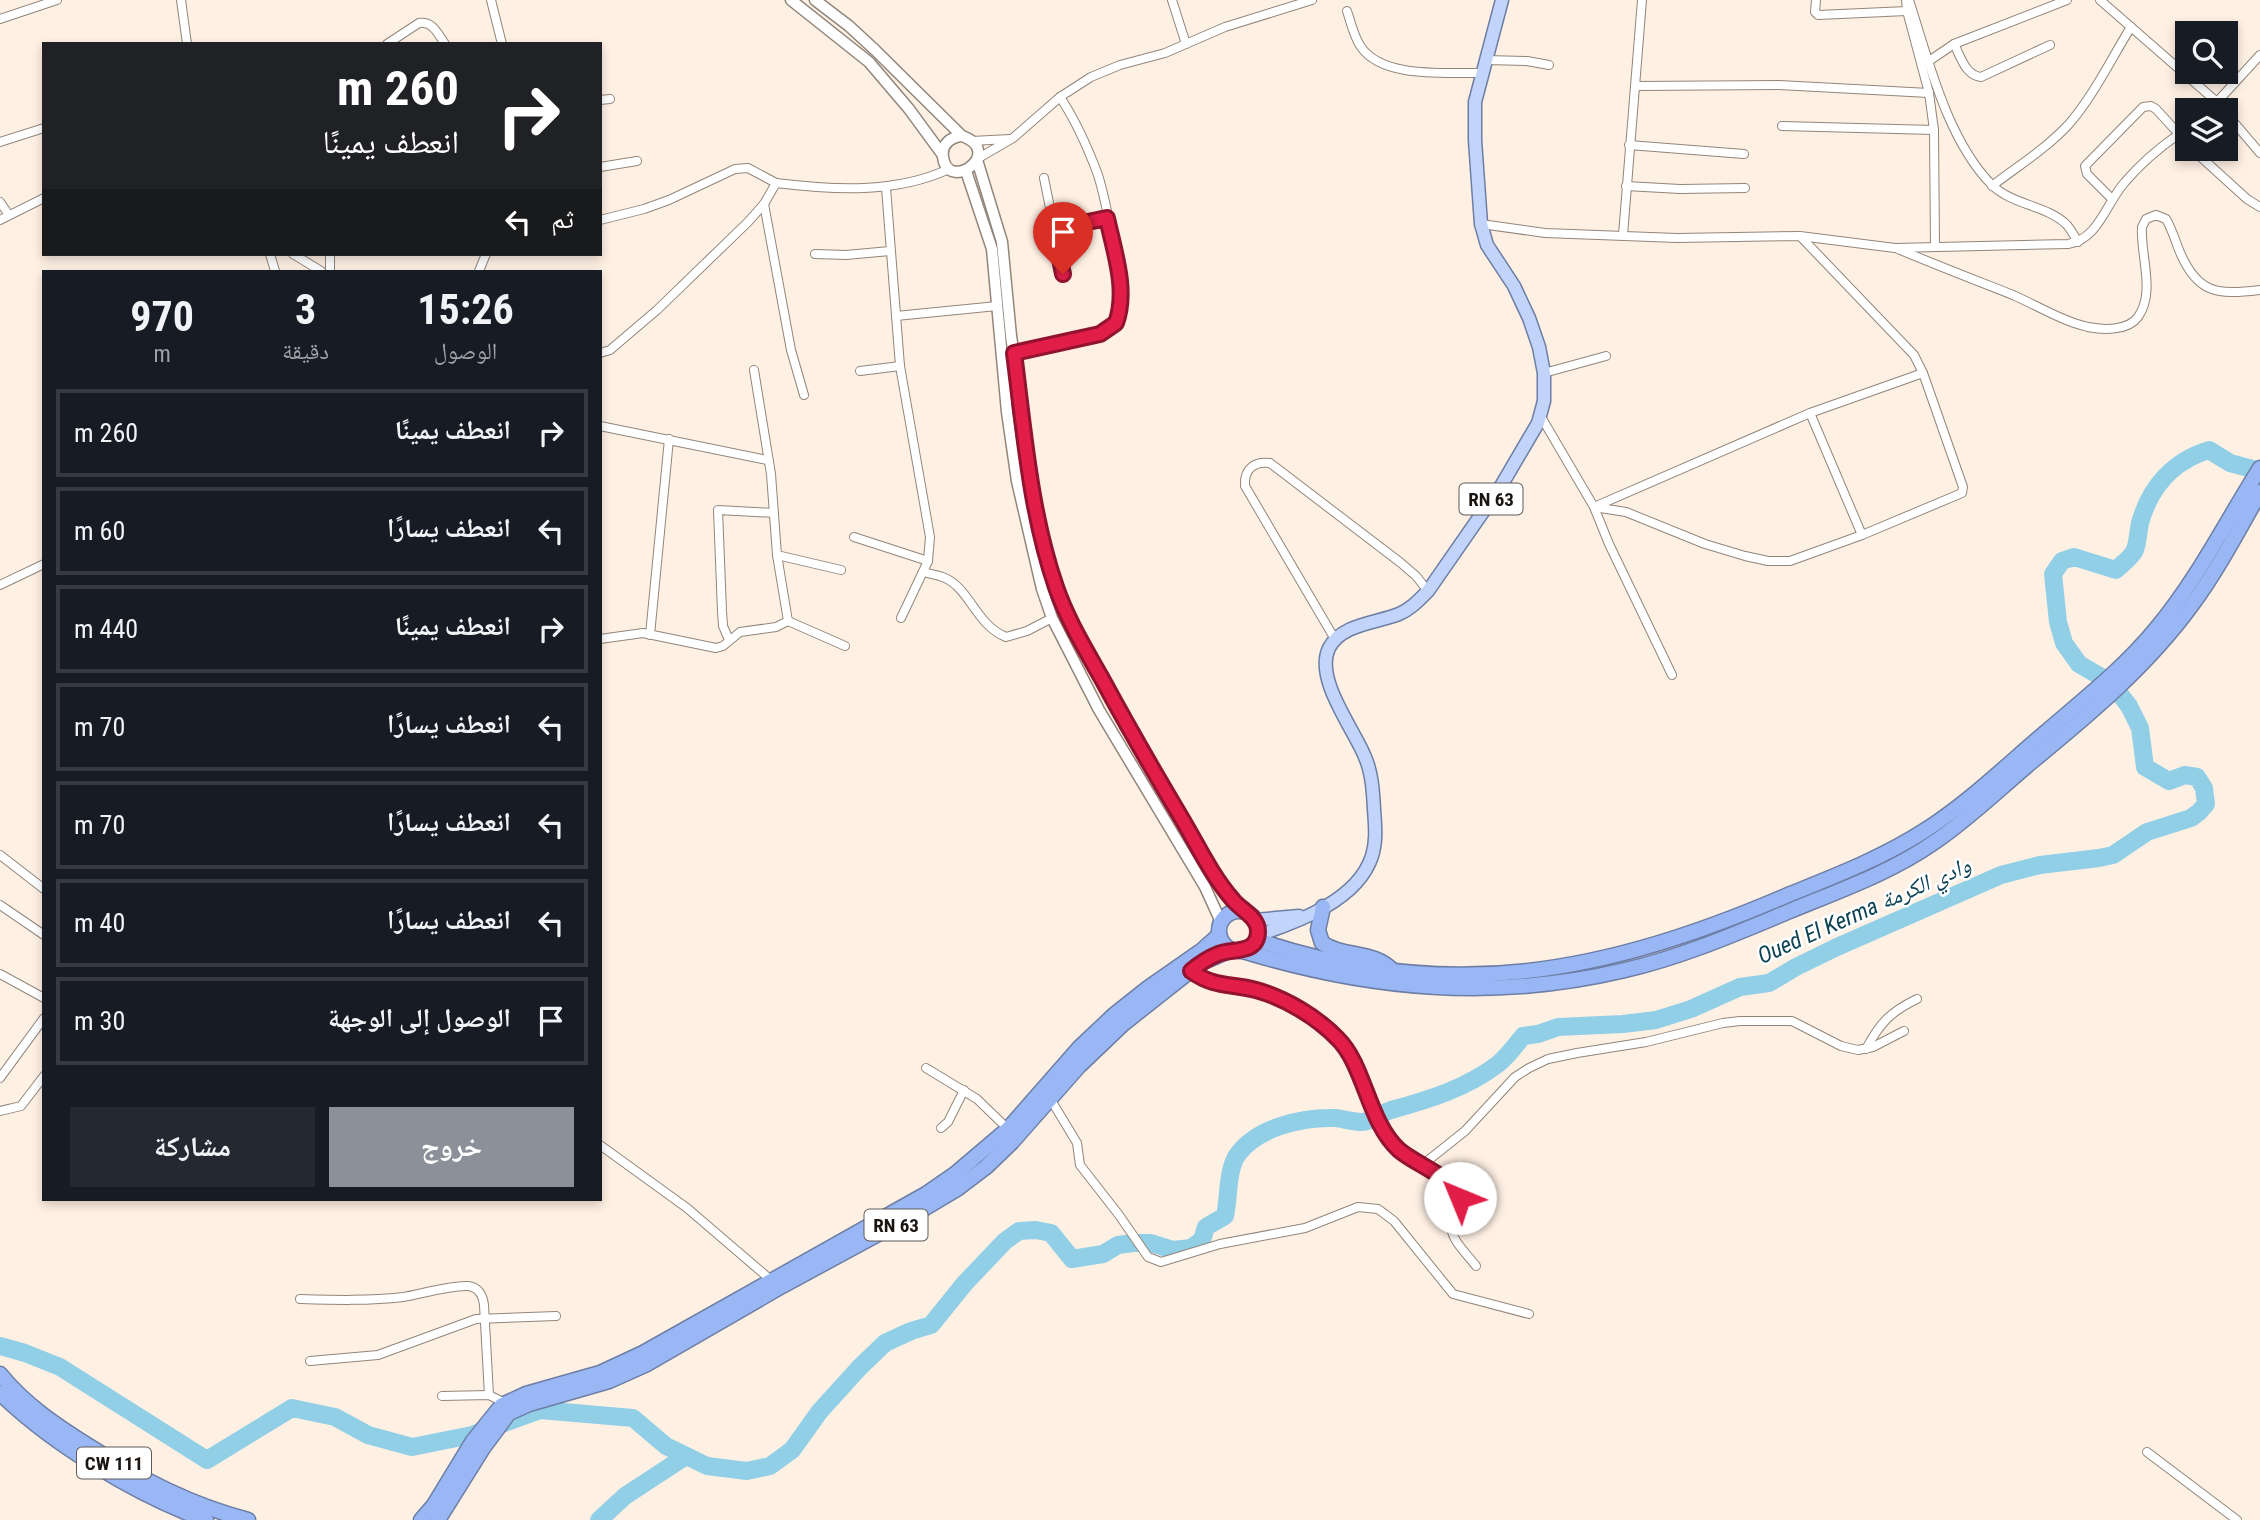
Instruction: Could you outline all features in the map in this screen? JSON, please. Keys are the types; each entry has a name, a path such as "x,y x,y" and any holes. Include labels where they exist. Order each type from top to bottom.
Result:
{"highway":[{"path":"1220,929 1223,944 1237,950 1316,971 1366,980 1476,989 1552,984 1627,970 1664,959 1798,908 1876,874 1914,855 1950,831 2098,696 2175,605 2226,527 2260,468"},
{"path":"1257,937 1329,961 1394,972 1479,975 1573,965 1659,944 1765,905 1883,855 1947,816 2159,646 2191,606 2260,492"},
{"path":"1318,910 1318,930 1322,943 1379,960 1394,972"},
{"path":"1008,1129 1097,1030 1126,1004 1201,951 1231,913 1250,916 1257,937 1253,945 1237,950"},
{"name":"RN 63","path":"502,1410 609,1381 647,1364 957,1189 986,1167 1051,1100 1079,1066 1123,1024 1209,959 1237,950"},
{"name":"RN 63","path":"422,1520 502,1410 526,1394 613,1368 722,1310 926,1194 955,1174 1008,1129"},
{"name":"CW 111","path":"0,1374 20,1396 50,1421 120,1466 190,1502 248,1520"},
{"name":"CW 111","path":"0,1394 41,1428 92,1462 150,1496 206,1520"},
{"name":"RN 63","path":"438,1520 478,1445"}],"main road":[{"path":"791,0 869,62 909,109 942,154 949,169 958,172 974,166 978,151 967,139 849,26 815,0"},
{"name":"RN 63","path":"1336,641 1342,634 1400,613 1416,604 1428,591 1501,486 1538,423 1544,401 1544,373 1539,346 1514,285 1487,245 1481,224 1475,102 1502,0"},
{"path":"942,154 950,139 967,139"},
{"path":"977,160 1002,242 1014,353 1040,525 1056,585 1070,619 1146,758 1232,900 1250,916 1318,910"},
{"path":"966,171 992,249 1007,412 1017,481 1034,560 1054,622 1099,710 1205,887 1220,929"},
{"path":"1054,622 1070,619"},
{"path":"1257,937 1292,924 1342,895 1361,878 1372,858 1376,833 1369,769 1332,690 1326,666 1329,649 1336,641"}],"street":[{"path":"0,19 57,0"},
{"path":"181,0 187,42"},
{"path":"491,0 502,42"},
{"path":"1172,0 1186,44"},
{"path":"977,160 1013,138 1060,97 1090,77 1120,65 1165,53 1225,27 1311,0"},
{"path":"1623,235 1642,0"},
{"path":"1816,0 1815,12 1818,15 1907,11"},
{"path":"1908,0 1907,11 1929,93 1934,130 1935,247"},
{"path":"1908,0 1944,107 1963,144 1992,186 2057,218 2066,224 2078,242"},
{"path":"1929,61 1954,44 2067,0"},
{"path":"2100,0 2212,98"},
{"path":"1347,11 1361,47 1382,64 1402,70 1482,73"},
{"path":"390,42 419,23 425,22 431,24 444,42"},
{"path":"1992,186 2043,148 2070,122 2130,27"},
{"path":"1954,44 1969,72 1981,77 2050,45"},
{"path":"2221,98 2260,55"},
{"path":"1485,60 1527,61 1549,65"},
{"path":"1635,86 1779,85 1929,93"},
{"path":"1014,353 1100,334 1116,323 1121,301 1117,264 1098,176 1074,120 1060,97"},
{"path":"602,100 610,99"},
{"path":"2112,199 2087,174 2085,166 2143,107 2151,106 2156,109 2175,130"},
{"path":"1782,126 1934,130"},
{"path":"2238,127 2260,153"},
{"path":"0,142 42,129"},
{"path":"1481,224 1545,233 1676,238 1800,236 1895,248 2056,245 2078,242 2095,228 2124,183 2147,159 2175,137"},
{"path":"967,139 1013,138"},
{"path":"1629,145 1744,154"},
{"path":"602,167 636,161"},
{"path":"2205,161 2247,199 2260,207"},
{"path":"602,220 669,200 735,169 748,168 776,183 809,187 886,188 927,179 949,169"},
{"path":"1044,177 1063,274"},
{"path":"602,352 610,350 657,310 764,204 776,183"},
{"path":"1626,186 1679,189 1745,188"},
{"path":"886,188 900,366 930,537 928,561 901,618"},
{"path":"0,220 42,199"},
{"path":"0,202 9,215"},
{"path":"764,204 791,350 804,395"},
{"path":"1895,248 2074,322 2088,327 2111,329 2131,324 2142,309 2146,292 2142,227 2146,219 2156,215 2166,219 2188,268 2197,280 2224,293 2260,290"},
{"path":"1054,229 1107,218"},
{"path":"1594,507 1626,512 1705,544 1768,561 1790,561 1862,535 1963,491 1923,373 1909,349 1800,236"},
{"path":"815,254 846,255 890,250"},
{"path":"296,256 319,270"},
{"path":"896,316 997,306"},
{"path":"1544,373 1606,356"},
{"path":"860,371 900,366"},
{"path":"754,370 788,621"},
{"path":"1594,507 1810,413 1923,373"},
{"path":"1810,413 1862,535"},
{"path":"1540,415 1594,507 1672,675"},
{"path":"602,426 767,460"},
{"path":"650,635 669,439"},
{"path":"1336,641 1245,486 1244,476 1250,467 1260,462 1270,463 1401,563 1428,591"},
{"path":"729,640 723,626 718,510 774,513"},
{"path":"854,537 928,561"},
{"path":"777,555 841,570"},
{"path":"0,585 42,565"},
{"path":"923,572 946,578 965,595 989,628 1006,637 1054,622"},
{"path":"602,639 643,633 716,648 723,646 740,632 776,627 788,621"},
{"path":"788,621 845,646"},
{"path":"0,855 42,887"},
{"path":"0,905 42,934"},
{"path":"1191,971 1209,982 1268,994 1306,1014 1344,1045 1386,1135 1397,1149 1458,1191 1460,1202 1452,1219 1452,1230 1454,1238 1476,1266"},
{"path":"0,974 42,998"},
{"path":"1866,1049 1892,1013 1917,999"},
{"path":"1421,1166 1465,1131 1521,1073 1563,1055 1646,1042 1723,1023 1775,1020 1802,1025 1841,1046 1866,1049 1904,1031"},
{"path":"0,1078 42,1021"},
{"path":"926,1068 977,1099 1008,1129"},
{"path":"0,1111 21,1106 42,1079"},
{"path":"941,1128 948,1122 964,1090"},
{"path":"1051,1100 1077,1143 1080,1165 1152,1260 1161,1262 1220,1244 1297,1231 1352,1209 1371,1207 1389,1216 1453,1294 1529,1314"},
{"path":"602,1146 687,1208 771,1280"},
{"path":"300,1299 371,1299 471,1287 481,1294 483,1299 489,1395 502,1410"},
{"path":"310,1361 378,1355 467,1321 556,1316"},
{"path":"442,1396 489,1395"},
{"path":"2147,1451 2237,1520"}],"waterway":[{"name":"Oued El Kerma وادي الكرمة","path":"0,1346 60,1367 207,1460 292,1408 335,1417 368,1435 412,1447 472,1435 540,1410 633,1418 666,1446 707,1466 747,1471 770,1466 792,1450 820,1411 885,1343 931,1325 965,1283 1005,1241 1019,1231 1051,1233 1072,1259 1103,1254 1118,1245 1133,1243 1151,1243 1173,1250 1191,1248 1202,1240 1206,1227 1225,1216 1234,1160 1247,1145 1269,1130 1309,1119 1369,1121 1387,1111 1433,1097 1473,1080 1502,1061 1523,1036 1558,1027 1656,1020 1691,1009 1740,987 1769,983 1837,947 2001,875 2040,865 2113,855 2147,832 2191,818 2206,804 2204,788 2197,777 2185,775 2169,781 2145,767 2140,728 2129,706 2115,688 2079,664 2064,643 2058,622 2053,574 2062,561 2074,557 2116,570 2135,550 2144,510 2157,487 2174,468 2196,455 2209,450 2230,463 2260,471"},
{"path":"599,1520 625,1496 686,1456"}],"route":[{"path":"1063,274 1054,229 1107,218 1117,264 1121,301 1116,323 1100,334 1014,353 1040,525 1056,585 1076,633 1217,879 1232,900 1255,920 1258,929 1257,940 1248,949 1218,954 1191,971 1205,981 1247,988 1278,998 1297,1008 1334,1035 1348,1052 1386,1135 1397,1149 1455,1186 1460,1198"}]}
